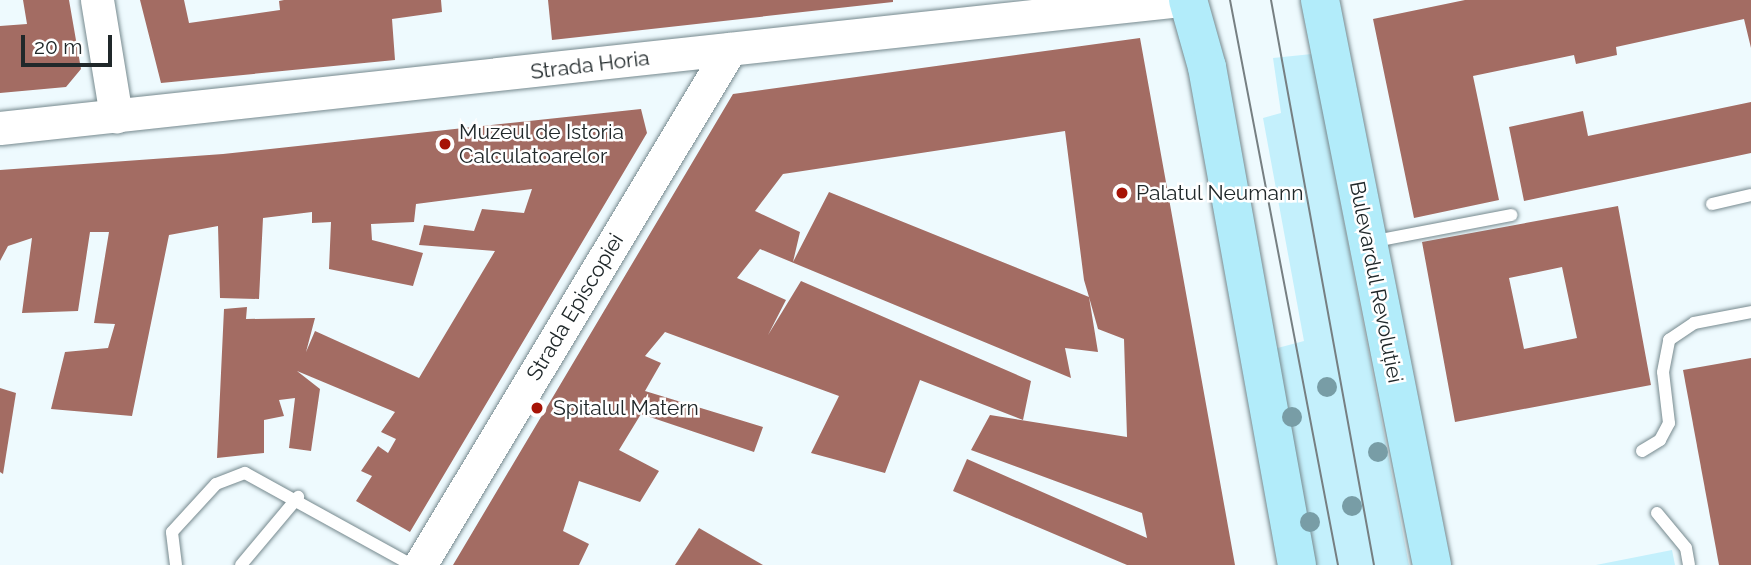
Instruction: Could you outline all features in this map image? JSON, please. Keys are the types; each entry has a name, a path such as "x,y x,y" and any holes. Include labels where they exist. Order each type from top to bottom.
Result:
{"main road":[{"path":"1188,0 1206,67 1297,565"},
{"name":"Bulevardul Revoluției","path":"1320,0 1432,565"}],"street":[{"path":"97,0 116,116"},
{"name":"Strada Horia","path":"0,128 1181,0"},
{"name":"Strada Episcopiei","path":"420,565 730,49"}],"lane":[{"path":"1712,204 1751,195"},
{"path":"1368,243 1511,215"},
{"path":"1642,451 1660,440 1669,423 1663,372 1668,340 1694,323 1751,312"},
{"path":"176,565 172,532 216,484 245,473 298,497 412,565"},
{"path":"241,565 298,497"},
{"path":"1657,513 1686,548 1689,565"}],"shaded area":[{"path":"1312,54 1409,565 1313,565 1270,350 1304,341 1263,118 1281,113 1273,58"},
{"path":"1672,550 1675,565 1596,565"}],"building":[{"path":"23,0 69,0 81,69 66,87 0,93 0,26 27,24"},
{"path":"140,0 184,0 189,23 280,10 279,1 284,0 441,0 442,12 392,19 395,60 161,83"},
{"path":"548,0 893,0 893,2 552,40"},
{"path":"1465,0 1751,0 1751,48 1744,19 1616,47 1617,55 1576,64 1574,55 1473,76 1499,200 1414,218 1373,19"},
{"path":"1140,38 1235,565 1127,565 953,491 967,459 1147,538 1142,513 971,450 990,415 1127,437 1124,339 1098,329 1089,297 1098,352 1065,348 1071,378 760,249 737,278 786,300 768,335 801,281 1031,381 1023,420 920,380 885,473 811,453 839,396 665,332 645,356 661,363 645,391 763,427 754,452 641,414 619,450 659,471 640,502 579,481 563,531 589,544 579,565 453,565 733,94","holes":["1065,131 1084,280 1089,297 829,192 793,262 800,232 755,211 783,174"]},
{"path":"1751,102 1751,153 1524,201 1509,127 1583,111 1588,136"},
{"path":"641,109 647,133 410,532 356,501 372,476 361,471 378,446 388,453 396,439 381,432 395,412 297,371 320,389 311,451 289,448 295,398 279,400 284,416 264,420 264,453 217,458 224,309 247,307 246,319 315,318 306,352 315,331 419,378 495,251 419,245 424,225 474,231 482,209 524,213 532,189 416,204 414,222 371,224 372,240 423,253 413,286 329,269 331,222 312,223 312,212 263,218 259,299 220,298 218,226 169,235 132,416 51,409 65,352 108,348 115,324 94,323 109,232 90,232 78,311 22,313 32,238 8,246 0,261 0,170 223,154"},
{"path":"1618,206 1651,385 1455,422 1422,242","holes":["1562,267 1577,338 1524,349 1509,278"]},
{"path":"1751,358 1751,565 1719,565 1683,370"},
{"path":"0,388 16,393 3,474 0,472"},
{"path":"699,528 763,565 675,565"}],"tram line":[{"path":"1230,0 1338,565"},
{"path":"1271,0 1374,565"}],"place":[{"name":"Muzeul de Istoria Calculatoarelor","path":"445,144"},
{"name":"Palatul Neumann","path":"1122,193"},
{"name":"Spitalul Matern","path":"537,408"}]}
